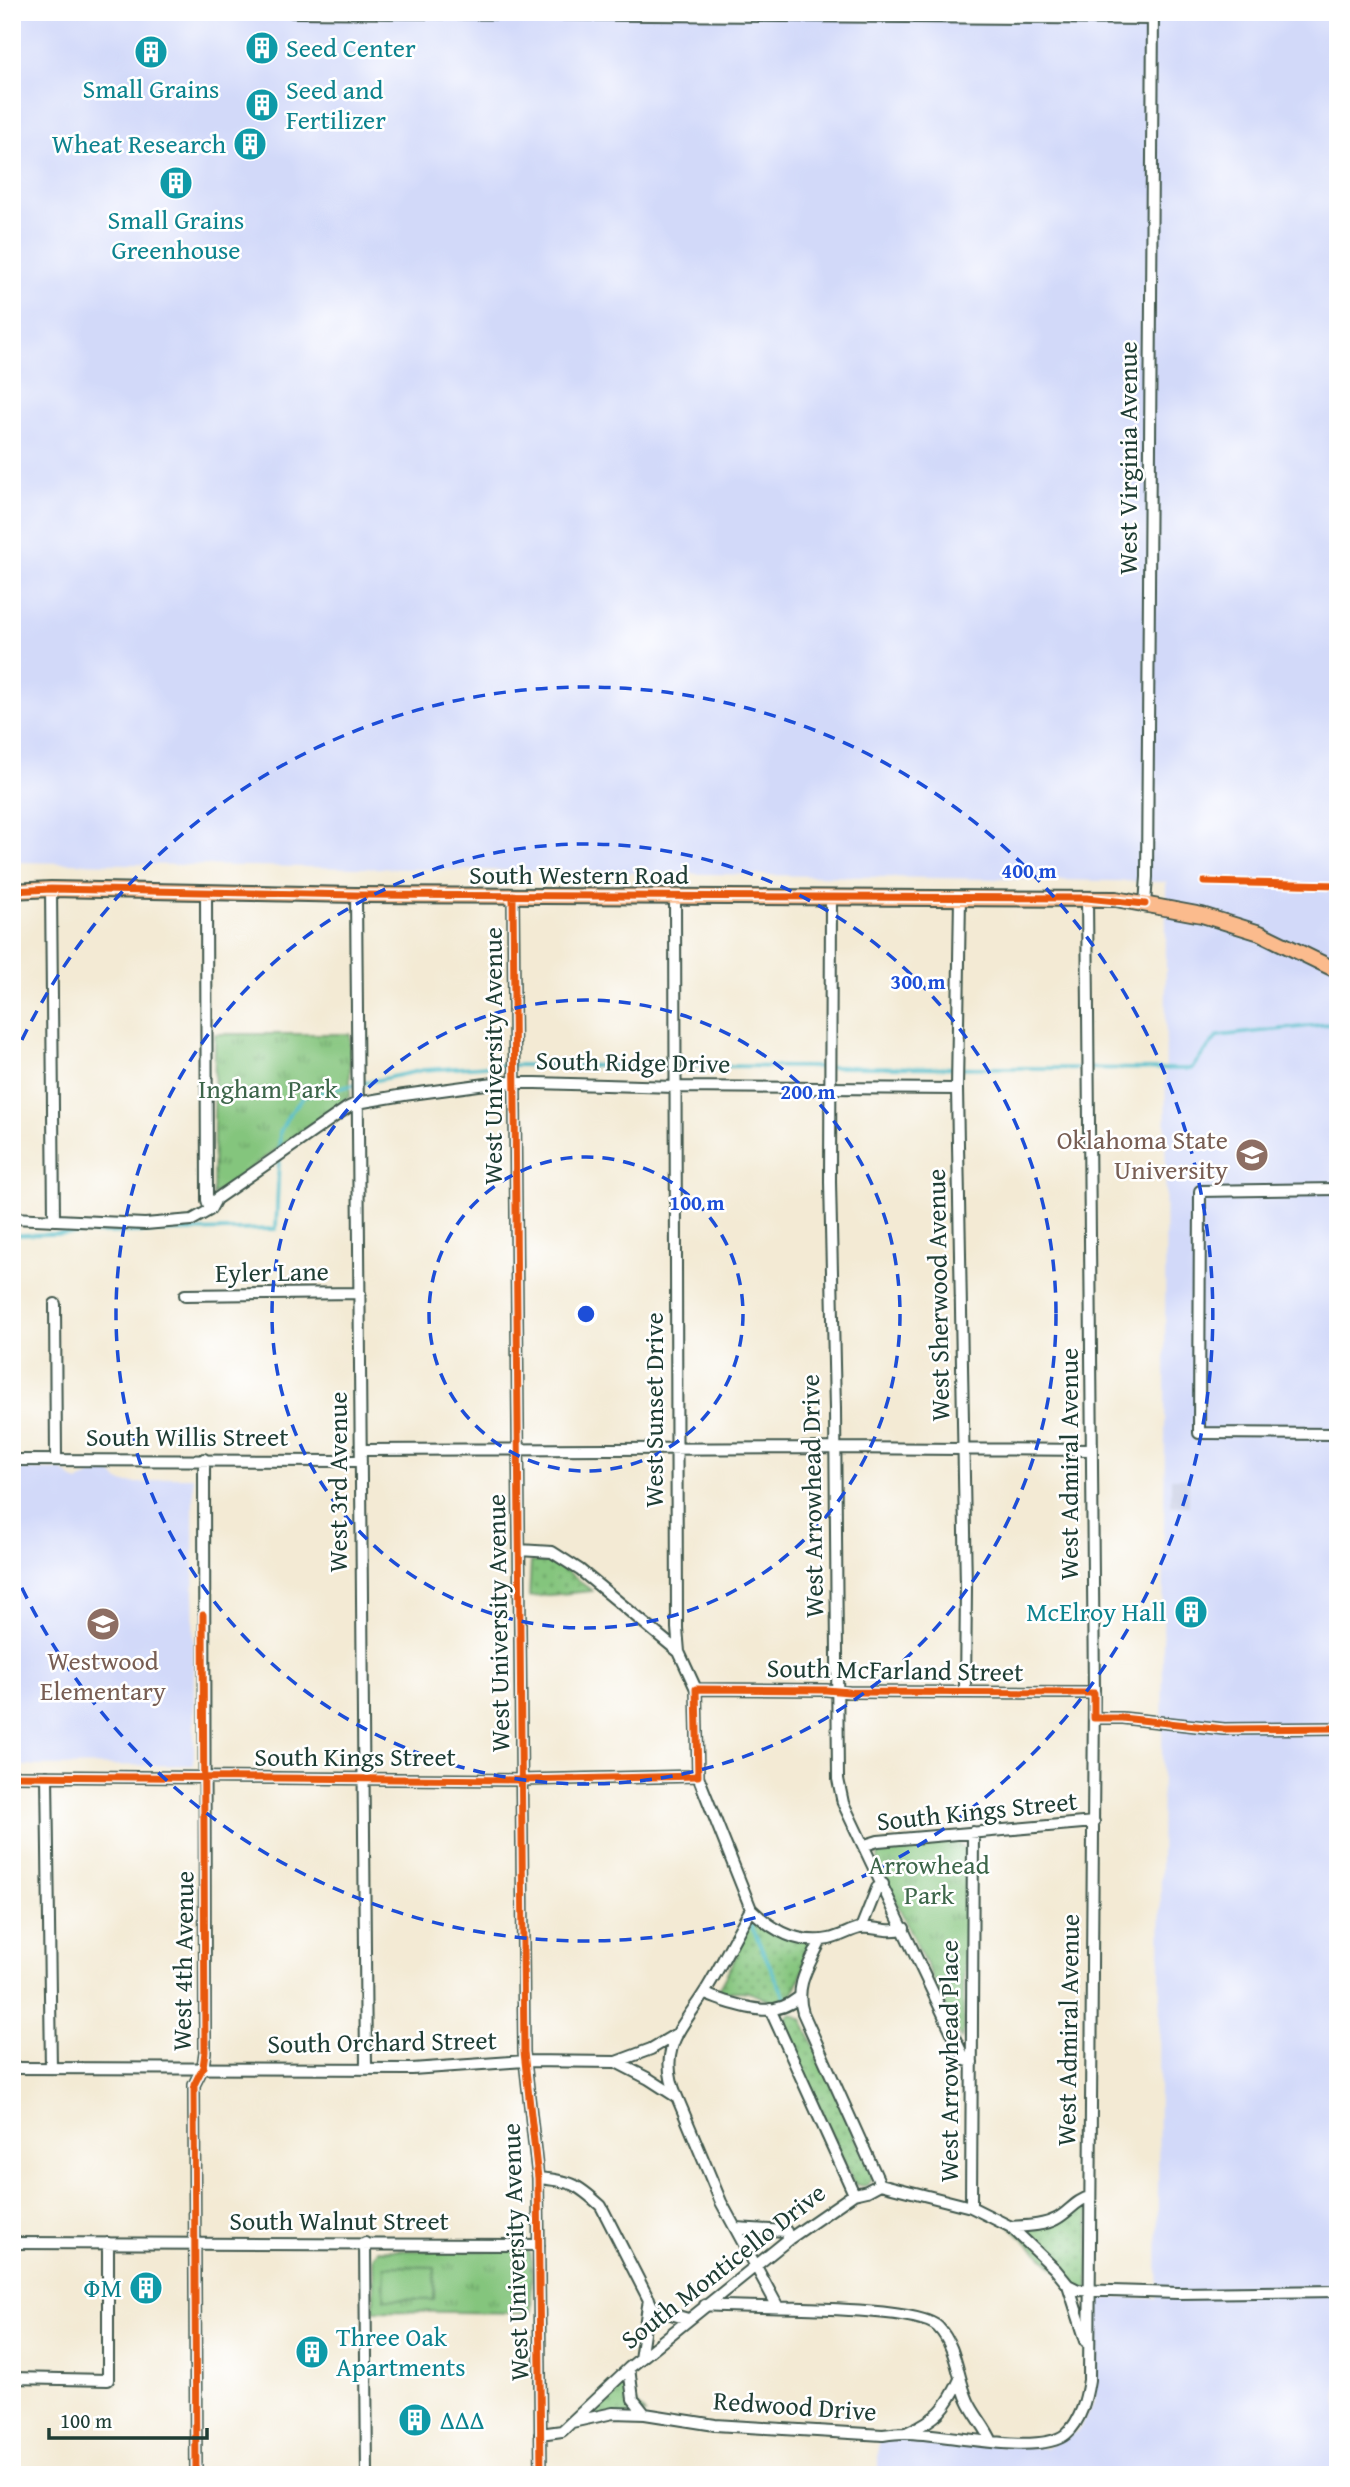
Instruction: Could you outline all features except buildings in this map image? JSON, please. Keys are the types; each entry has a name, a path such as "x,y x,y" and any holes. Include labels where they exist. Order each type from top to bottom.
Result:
{"main road":[{"name":"South Western Road","path":"12,891 51,889 356,895 1087,898 1145,904 1202,915 1260,933 1338,971"}],"street":[{"path":"293,12 1153,16"},
{"name":"West Virginia Avenue","path":"1145,904 1153,16"},
{"path":"51,889 54,1218"},
{"path":"206,893 207,1200 210,1210"},
{"name":"West 3rd Avenue","path":"356,895 366,2068"},
{"name":"West University Avenue","path":"513,895 525,2061 538,2178 541,2475"},
{"name":"West Sunset Drive","path":"675,896 677,1628 679,1652 696,1689 698,1776 751,1909"},
{"name":"West Arrowhead Drive","path":"831,897 838,1779 843,1803 965,2060 972,2062"},
{"name":"West Sherwood Avenue","path":"960,897 957,1089 967,1587 965,1692"},
{"name":"West Admiral Avenue","path":"1087,898 1094,1693 1090,2291"},
{"name":"South Ridge Drive","path":"12,1218 145,1224 192,1220 210,1210 216,1199 357,1103 501,1082 514,1077 675,1087 957,1089"},
{"path":"1338,1189 1200,1191 1199,1433 1338,1434"},
{"name":"Eyler Lane","path":"185,1295 360,1293"},
{"path":"55,1304 56,1460"},
{"name":"South Willis Street","path":"12,1460 204,1459 677,1448 1092,1450"},
{"name":"West 4th Avenue","path":"196,2475 194,2085 203,2067 205,2052 204,1459"},
{"path":"519,1550 552,1552 580,1570 679,1652"},
{"name":"South McFarland Street","path":"696,1689 1094,1693"},
{"path":"1094,1718 1122,1718 1224,1729 1338,1728"},
{"name":"South Kings Street","path":"12,1776 521,1780 698,1776"},
{"path":"47,1776 51,2068"},
{"name":"South Kings Street","path":"865,1845 878,1841 1094,1822"},
{"name":"West Arrowhead Place","path":"971,2207 973,1832"},
{"path":"861,1928 877,1888 883,1884"},
{"path":"778,2307 721,2202 677,2097 668,2068 670,2053 678,2033 704,1993 751,1909 767,1925 797,1939 832,1939 861,1928 895,1931 904,1928"},
{"path":"821,1940 800,1987 798,1998 880,2184 971,2207 1011,2227 1068,2285 1089,2350"},
{"path":"704,1993 751,2010 789,2006 798,1998"},
{"path":"770,2009 853,2194"},
{"path":"616,2062 651,2049 678,2033"},
{"name":"South Orchard Street","path":"12,2068 412,2069 525,2061 616,2062 677,2097"},
{"path":"538,2178 569,2181 601,2206 657,2310 688,2319"},
{"name":"South Monticello Drive","path":"540,2434 562,2431 629,2368 789,2239 853,2194 880,2184"},
{"path":"1011,2227 1055,2220 1089,2197"},
{"path":"736,2228 786,2231 789,2239"},
{"name":"South Walnut Street","path":"12,2243 539,2245"},
{"path":"12,2378 108,2380 108,2243"},
{"path":"365,2243 367,2475"},
{"path":"1068,2285 1078,2290 1090,2291 1178,2293 1338,2291"},
{"path":"1089,2350 1090,2291"},
{"path":"640,2359 649,2299"},
{"path":"705,2305 878,2313 927,2321 937,2327 957,2361 968,2403 986,2426 992,2442"},
{"name":"Redwood Drive","path":"572,2422 613,2413 645,2414 715,2425 883,2435 905,2433 992,2442 1052,2441 1065,2435 1085,2404 1089,2380 1089,2350"},
{"path":"629,2368 633,2399 645,2414"},
{"path":"905,2433 937,2417 951,2398 960,2379"}],"shaded area":[{"name":"Oklahoma State University","path":"12,12 1338,12 1338,2475 878,2475 878,2436 1046,2448 1078,2431 1095,2400 1095,2304 1102,2298 1157,2298 1165,1429 1166,882 12,862"},
{"name":"Westwood Elementary","path":"12,1469 62,1470 79,1482 99,1470 112,1473 119,1481 126,1483 146,1483 169,1477 193,1477 194,1765 12,1766"},
{"path":"1171,1478 1189,1478 1189,1506 1171,1506"}],"green space":[{"name":"Ingham Park","path":"215,1034 350,1034 350,1096 213,1195"},
{"path":"554,1561 592,1591 529,1597 531,1562"},
{"name":"Arrowhead Park","path":"952,1838 966,1850 961,2039 878,1863 878,1853"},
{"path":"758,1920 814,1944 795,1989 785,2001 773,2001 745,1991 720,1993 718,1990 748,1927"},
{"path":"792,2014 802,2019 872,2174 869,2184 854,2184 782,2025 787,2016"},
{"path":"1089,2197 1089,2291 1078,2290 1011,2227 1036,2225"},
{"path":"378,2250 528,2251 532,2260 531,2313 374,2311 373,2257"},
{"path":"385,2266 435,2267 434,2300 384,2299"},
{"path":"629,2368 633,2399 645,2414 572,2422"}],"waterway":[{"path":"279,1151 280,1132 288,1116 304,1096 423,1070 504,1065 1191,1069 1218,1036 1338,1023"},
{"path":"12,1235 276,1229 279,1159"},
{"path":"748,1919 788,2004"}],"cycle path":[{"path":"1204,882 1338,885"},
{"path":"12,891 51,889 356,895 1087,898 1145,904"},
{"path":"513,895 524,2052 538,2178 541,2475"},
{"path":"196,2475 194,2085 203,2067 205,2052 203,1615"},
{"path":"12,1776 521,1780 698,1776 696,1689 1094,1693 1094,1718 1122,1718 1224,1729 1338,1728"}],"place":[{"name":"Seed Center","path":"262,48"},
{"name":"Small Grains","path":"151,52"},
{"name":"Seed and Fertilizer","path":"262,105"},
{"name":"Wheat Research","path":"250,144"},
{"name":"Small Grains Greenhouse","path":"176,183"},
{"name":"Oklahoma State University","path":"1252,1155"},
{"name":"McElroy Hall","path":"1191,1612"},
{"name":"Westwood Elementary","path":"103,1624"},
{"name":"ΦΜ","path":"146,2288"},
{"name":"Three Oak Apartments","path":"312,2352"},
{"name":"ΔΔΔ","path":"415,2420"}]}
